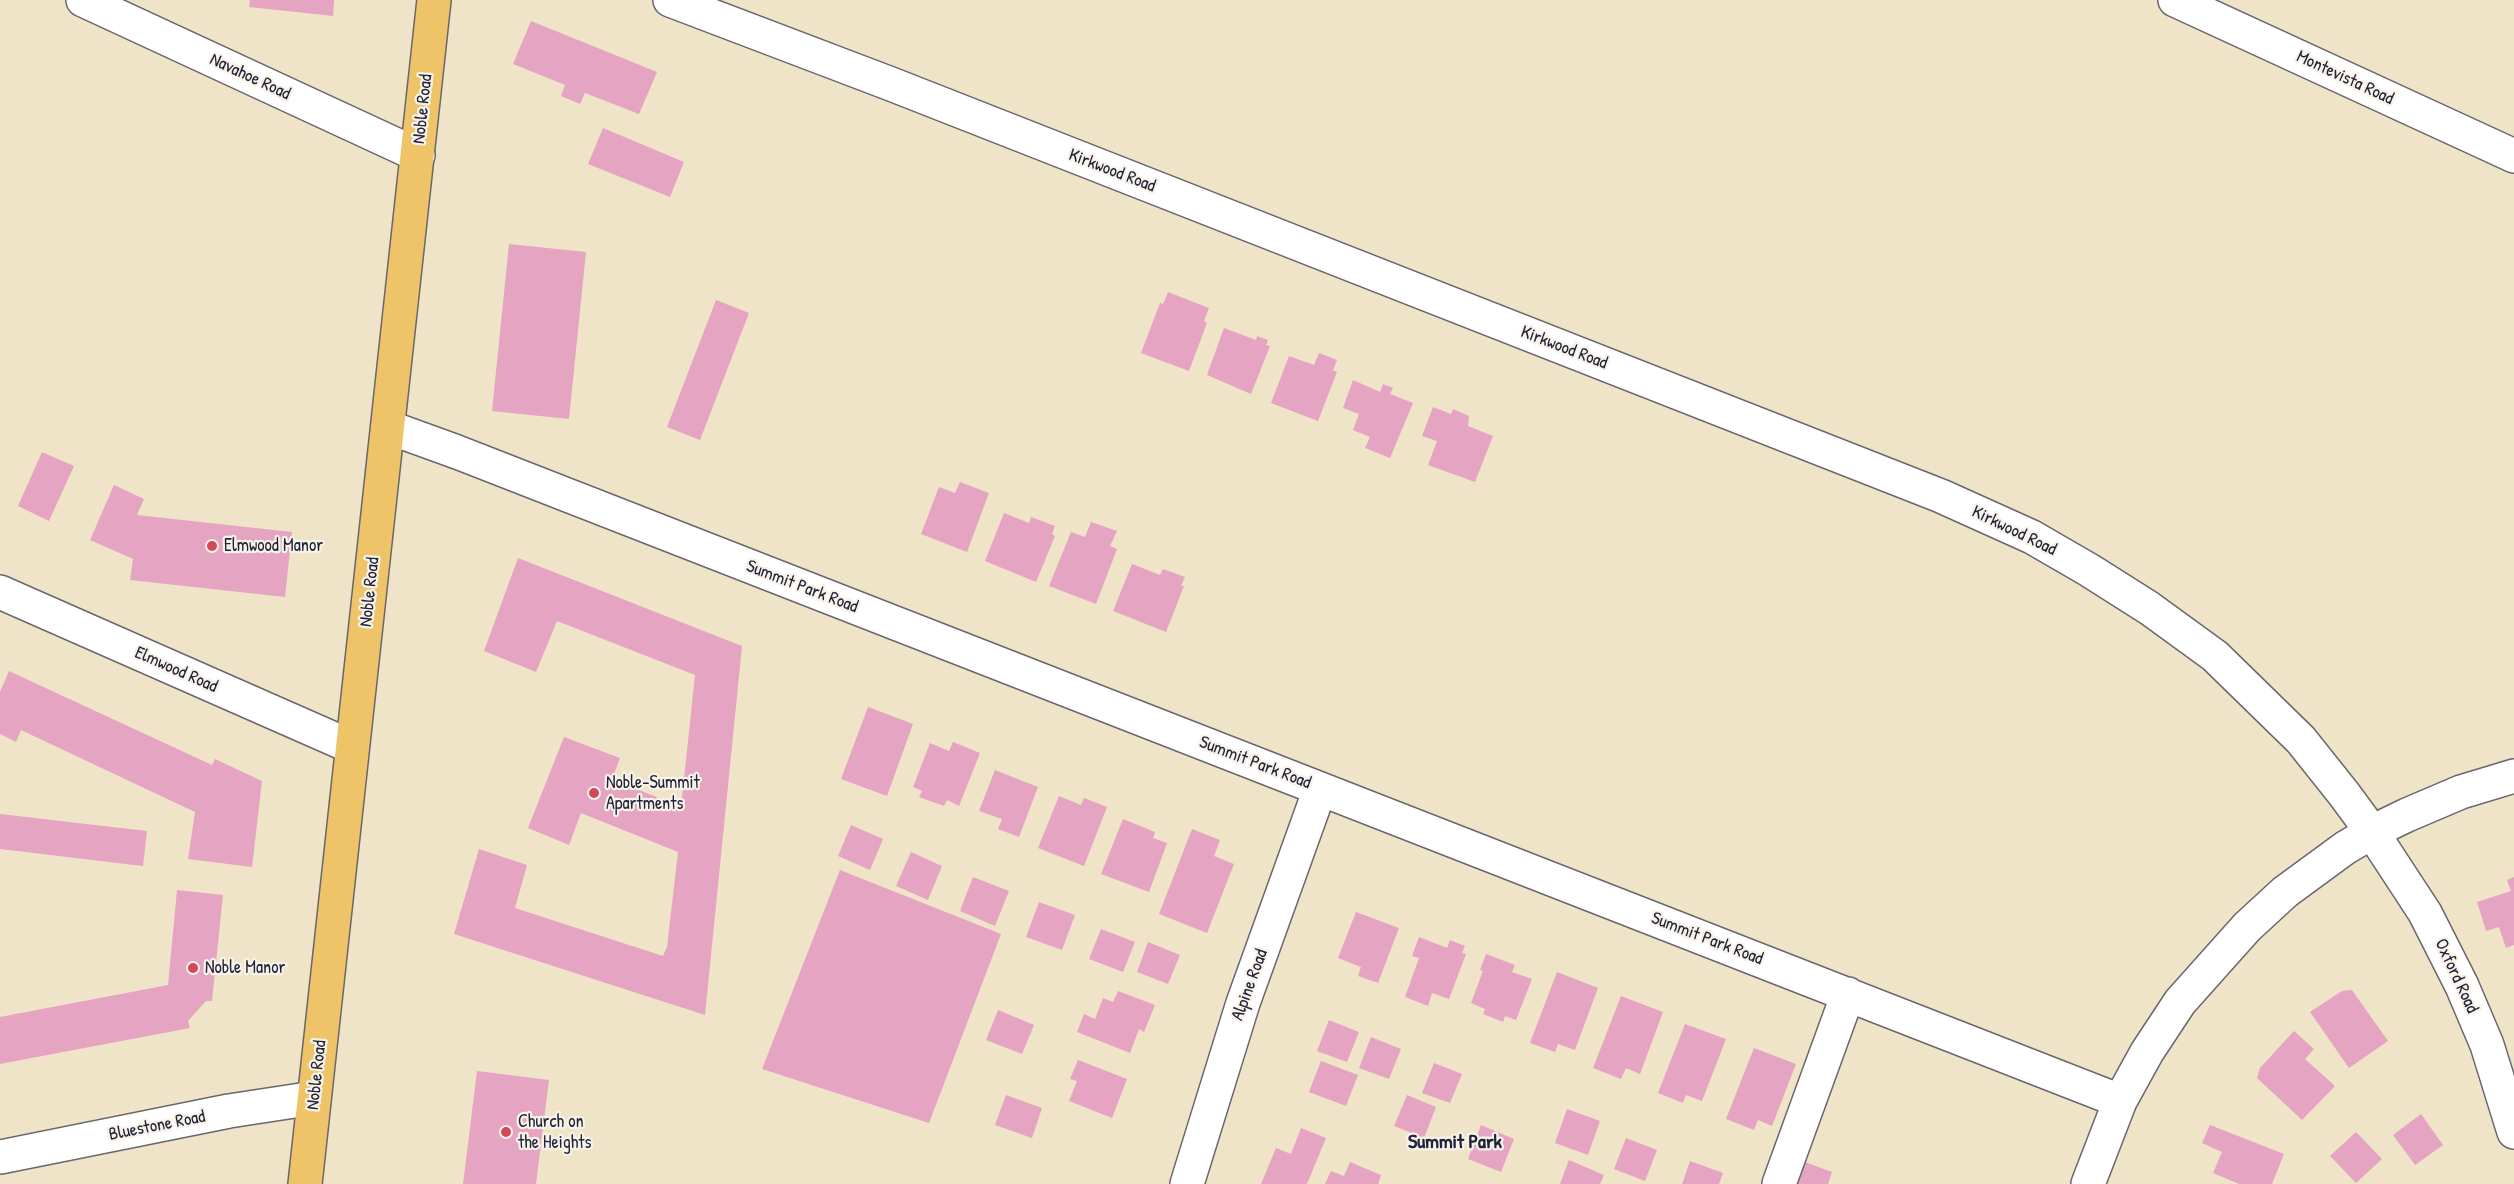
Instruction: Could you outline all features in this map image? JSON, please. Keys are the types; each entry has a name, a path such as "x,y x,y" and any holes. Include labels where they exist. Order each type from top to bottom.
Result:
{"main road":[{"name":"Noble Road","path":"305,1184 434,0"}],"street":[{"name":"Navahoe Road","path":"82,0 418,155"},
{"name":"Kirkwood Road","path":"670,0 722,9 1941,496 2032,537 2090,570 2215,656 2301,740 2372,832"},
{"name":"Montevista Road","path":"2175,0 2514,156"},
{"name":"Summit Park Road","path":"388,427 2120,1101"},
{"name":"Elmwood Road","path":"0,592 352,747"},
{"path":"2088,1184 2120,1101 2160,1032 2180,1002 2247,927 2285,892 2345,848 2372,832 2461,792 2514,776"},
{"name":"Alpine Road","path":"1187,1184 1243,1003 1320,789"},
{"name":"Oxford Road","path":"2372,832 2425,913 2462,986 2487,1045 2514,1132"},
{"path":"1779,1184 1848,994"},
{"name":"Bluestone Road","path":"0,1157 229,1111 314,1098"}],"building":[{"path":"250,0 334,0 333,16 249,7"},
{"path":"531,21 657,72 639,114 585,93 580,104 561,96 565,85 513,64"},
{"path":"603,128 684,162 670,197 588,164"},
{"path":"509,244 586,252 569,419 492,411"},
{"path":"1168,292 1209,308 1204,321 1207,323 1189,371 1141,353 1160,303 1163,304"},
{"path":"716,300 749,313 700,440 667,427"},
{"path":"1224,328 1256,340 1257,336 1268,340 1266,345 1270,346 1251,394 1207,375"},
{"path":"1319,353 1337,360 1333,370 1337,372 1318,421 1271,403 1289,356 1314,365"},
{"path":"1353,380 1380,392 1383,384 1393,388 1390,394 1413,403 1390,458 1365,448 1370,437 1353,430 1359,414 1343,408"},
{"path":"1433,407 1451,414 1453,409 1469,416 1468,426 1493,436 1475,482 1428,465 1437,441 1422,436"},
{"path":"42,452 74,466 49,521 18,506"},
{"path":"960,482 989,493 967,552 921,534 939,487 955,493"},
{"name":"Elmwood Manor","path":"114,485 144,499 137,515 292,532 285,597 130,580 133,559 90,540"},
{"path":"1004,513 1029,523 1031,517 1055,526 1052,534 1055,536 1036,582 985,561"},
{"path":"1091,522 1117,531 1110,546 1117,549 1096,604 1049,586 1071,532 1085,537"},
{"name":"Noble-Summit Apartments","path":"518,558 742,646 705,1015 454,934 479,849 527,865 515,908 663,956 667,947 678,852 581,813 569,845 528,828 564,737 620,758 612,779 681,807 695,675 557,621 536,672 484,651"},
{"path":"1132,564 1160,575 1163,569 1185,577 1181,586 1184,586 1166,632 1113,611"},
{"path":"9,671 212,765 215,759 262,781 252,867 188,859 195,812 21,730 16,742 0,734 0,692"},
{"path":"868,707 913,724 887,796 841,779"},
{"path":"953,742 980,753 959,806 947,800 944,806 919,797 922,791 913,787 930,743 949,751"},
{"path":"995,770 1038,787 1019,837 998,829 1002,819 979,811"},
{"path":"1059,796 1081,805 1084,798 1107,807 1084,866 1038,848"},
{"path":"0,814 147,831 143,866 0,849"},
{"path":"1123,819 1155,832 1153,838 1167,843 1149,892 1101,874"},
{"path":"851,825 883,839 870,870 838,856"},
{"path":"1192,829 1220,840 1214,856 1234,864 1207,933 1159,914"},
{"path":"911,852 942,866 928,900 896,886"},
{"path":"840,870 1001,934 929,1123 762,1069"},
{"path":"973,877 1009,891 995,926 960,911"},
{"path":"2514,877 2514,945 2506,948 2499,927 2486,931 2477,902 2511,891 2507,880"},
{"name":"Noble Manor","path":"177,890 223,895 212,1001 206,1001 188,1021 190,1028 0,1064 0,1017 168,985"},
{"path":"1039,902 1075,915 1062,950 1026,937"},
{"path":"1356,912 1399,928 1378,983 1358,976 1361,967 1338,958"},
{"path":"1101,929 1135,942 1123,972 1089,959"},
{"path":"1419,937 1447,948 1450,940 1465,946 1462,953 1466,954 1449,999 1432,993 1428,1006 1405,997 1419,958 1412,956"},
{"path":"1148,942 1180,955 1168,984 1137,972"},
{"path":"1486,954 1515,965 1512,972 1532,979 1516,1020 1505,1016 1503,1022 1483,1014 1485,1009 1471,1003 1483,971 1480,970"},
{"path":"1557,972 1598,988 1575,1050 1558,1044 1555,1052 1530,1043"},
{"path":"2352,990 2388,1041 2349,1068 2310,1012 2342,991"},
{"path":"1118,991 1155,1005 1144,1032 1139,1029 1130,1053 1077,1032 1084,1014 1095,1019 1103,998 1113,1002"},
{"path":"1621,996 1663,1012 1640,1074 1626,1068 1621,1079 1593,1068"},
{"path":"998,1010 1034,1025 1022,1054 986,1040"},
{"path":"1329,1020 1359,1032 1347,1062 1317,1051"},
{"path":"1685,1024 1726,1039 1702,1101 1686,1095 1683,1103 1658,1093"},
{"path":"2294,1031 2314,1049 2305,1059 2335,1086 2302,1120 2257,1078 2260,1068"},
{"path":"1371,1037 1401,1049 1389,1079 1359,1068"},
{"path":"1754,1048 1796,1064 1772,1126 1758,1120 1754,1130 1726,1119"},
{"path":"1078,1060 1127,1079 1112,1118 1069,1101 1077,1081 1070,1079"},
{"path":"1321,1061 1358,1075 1346,1106 1309,1092"},
{"path":"1434,1063 1462,1074 1450,1103 1422,1093"},
{"name":"Church on the Heights","path":"477,1071 549,1080 536,1184 463,1184"},
{"path":"1006,1095 1042,1108 1032,1138 995,1125"},
{"path":"1407,1095 1436,1107 1424,1138 1394,1126"},
{"path":"1567,1109 1600,1121 1588,1155 1555,1143"},
{"path":"2421,1114 2443,1145 2415,1165 2393,1135"},
{"path":"1481,1125 1514,1139 1501,1172 1468,1159"},
{"path":"2210,1125 2284,1154 2272,1184 2239,1184 2213,1173 2222,1152 2202,1143"},
{"path":"1301,1128 1326,1138 1307,1184 1261,1184 1276,1148 1291,1154"},
{"path":"2356,1132 2382,1159 2356,1183 2330,1156"},
{"path":"1626,1138 1657,1150 1645,1181 1614,1169"},
{"path":"1569,1160 1604,1175 1600,1184 1560,1184"},
{"path":"1690,1161 1723,1173 1719,1184 1682,1184"},
{"path":"1802,1161 1832,1172 1828,1184 1794,1184"},
{"path":"1350,1162 1381,1175 1378,1184 1325,1184 1331,1171 1344,1176"}],"place":[{"name":"Elmwood Manor","path":"212,546"},
{"name":"Noble-Summit Apartments","path":"594,793"},
{"name":"Noble Manor","path":"193,968"},
{"name":"Church on the Heights","path":"506,1132"}],"district":[{"name":"Summit Park","path":"1455,1143"}]}
